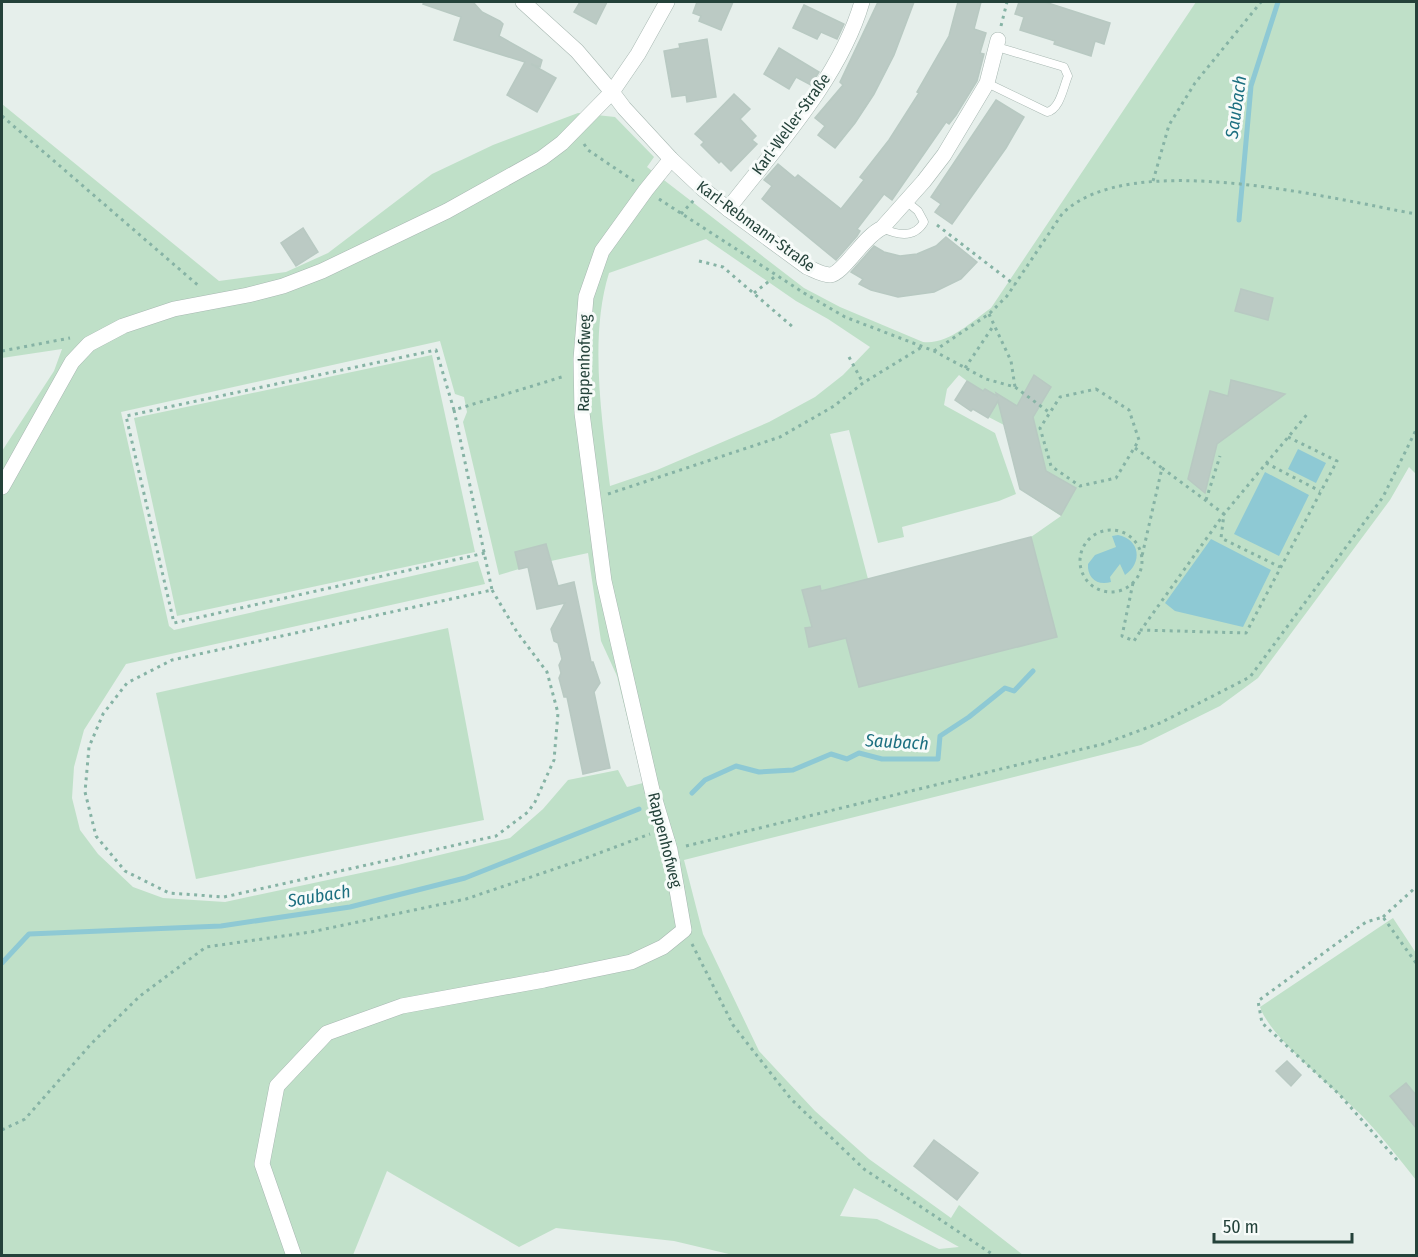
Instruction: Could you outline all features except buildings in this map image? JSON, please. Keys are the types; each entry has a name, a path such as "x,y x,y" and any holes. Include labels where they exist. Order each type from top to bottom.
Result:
{"street":[{"name":"Karl-Rebmann-Straße","path":"523,2 577,51 624,108 671,159 728,209 807,267 830,275 841,269 872,232 882,228 944,155 987,83 997,43"},
{"path":"2,487 72,362 89,344 123,326 174,309 248,295 283,286 322,271 447,211 542,158 575,130 612,92 638,54 666,2"},
{"name":"Karl-Weller-Straße","path":"728,209 821,87 844,47 858,17 862,2"},
{"name":"Rappenhofweg","path":"671,159 645,190 602,251 586,297 581,371 582,413 604,581 652,790 669,850 684,930"},
{"path":"294,1256 262,1164 277,1086 327,1033 402,1006 631,962 663,947 684,930"}],"lane":[{"path":"987,83 1047,112 1052,111 1056,106 1068,76 1064,68 997,43"},
{"path":"882,228 903,235 916,231 924,222 918,211 906,201"}],"path":[{"path":"997,43 1007,2"},
{"path":"1153,181 1169,125 1195,83 1261,2"},
{"path":"2,116 216,300"},
{"path":"575,130 588,150 645,190 845,316 934,351 986,378 1015,387 1050,413"},
{"path":"934,351 989,314 1015,285 1069,207 1116,187 1153,181 1256,184 1416,214"},
{"path":"924,222 940,226 1015,285"},
{"path":"699,261 723,267 794,328"},
{"path":"754,293 777,275"},
{"path":"989,314 1011,361 1015,387"},
{"path":"965,368 994,325"},
{"path":"2,351 71,338 89,344"},
{"path":"595,499 780,437 834,406 863,383 922,347"},
{"path":"484,553 174,623 126,416 436,351 454,410 492,590 517,632 547,672 558,713 554,760 535,802 528,812 496,836 224,897 170,893 125,871 96,836 85,792 89,747 103,714 127,683 172,660 492,590"},
{"path":"849,357 863,383"},
{"path":"454,410 581,371"},
{"path":"1096,389 1129,410 1139,441 1135,448 1116,478 1080,486 1050,466 1040,428 1060,397 1096,389"},
{"path":"1133,583 1118,591 1108,592 1094,587 1083,576 1080,569 1081,552 1091,537 1108,530 1118,531 1134,541 1139,548 1141,566 1133,583 1122,636 1134,641 1224,514 1309,412"},
{"path":"669,850 1103,744 1160,723 1250,677 1383,497 1416,430"},
{"path":"1141,630 1246,633 1336,460 1288,437"},
{"path":"1135,448 1224,514"},
{"path":"1206,500 1220,456"},
{"path":"1266,463 1320,491"},
{"path":"1141,558 1162,468"},
{"path":"1224,514 1221,538 1281,567"},
{"path":"2,1130 25,1119 91,1044 140,996 206,947 311,932 466,899 578,861 663,828"},
{"path":"1397,1160 1339,1094 1262,1023 1258,1001 1366,922 1383,917 1416,887"},
{"path":"1383,917 1416,963"},
{"path":"684,930 698,953 733,1025 791,1099 864,1169 995,1256"}],"green space":[{"path":"1196,2 1416,2 1416,474 1409,467 1390,500 1258,678 1220,706 1141,745 684,860 703,934 759,1051 815,1111 869,1159 951,1218 959,1205 1023,1255 733,1255 674,1241 556,1228 519,1247 387,1171 353,1255 2,1255 2,451 54,371 62,349 2,358 2,104 219,281 286,272 328,253 432,174 493,145 578,113 615,117 654,157 647,167 804,288 840,307 923,342 941,340 950,336 991,308","holes":["706,239 796,301 870,347 843,375 815,397 769,422 657,470 610,486 601,406 598,351 603,298 609,273","440,341 455,394 464,397 467,412 463,422 499,575 519,569 515,552 546,545 551,561 588,553 601,641 617,676 643,783 627,787 618,770 568,780 543,809 510,838 398,865 225,902 163,898 133,887 98,854 80,830 72,798 74,767 84,730 126,664 485,584 478,561 174,630 169,626 121,412","959,375 967,381 955,400 971,411 973,409 1004,425 1020,489 1061,516 1031,537 868,579 830,434 849,430 878,543 904,537 902,527 999,501 1016,494 995,433 944,405 947,389","854,1188 959,1247 939,1249 877,1219 840,1216"]},
{"path":"432,355 475,552 177,616 134,418"},
{"path":"448,628 484,820 196,879 156,693"},
{"path":"1393,918 1416,953 1416,1180 1366,1120 1278,1035 1260,1007"}],"water":[{"path":"1298,449 1326,463 1316,483 1288,469"},
{"path":"1265,472 1309,495 1279,556 1234,534"},
{"path":"1112,536 1125,537 1135,546 1135,564 1125,575 1120,564 1110,577 1111,582 1097,582 1089,573 1088,564 1095,555 1116,547"},
{"path":"1211,539 1271,570 1243,627 1175,611 1165,603"}],"waterway":[{"name":"Saubach","path":"1239,220 1251,86 1278,2"},
{"name":"Saubach","path":"692,793 705,780 736,766 759,772 793,770 831,754 847,759 859,753 882,759 938,759 940,736 969,717 1005,688 1014,691 1033,671"},
{"name":"Saubach","path":"2,963 29,934 221,926 350,907 465,878 639,809"}]}
